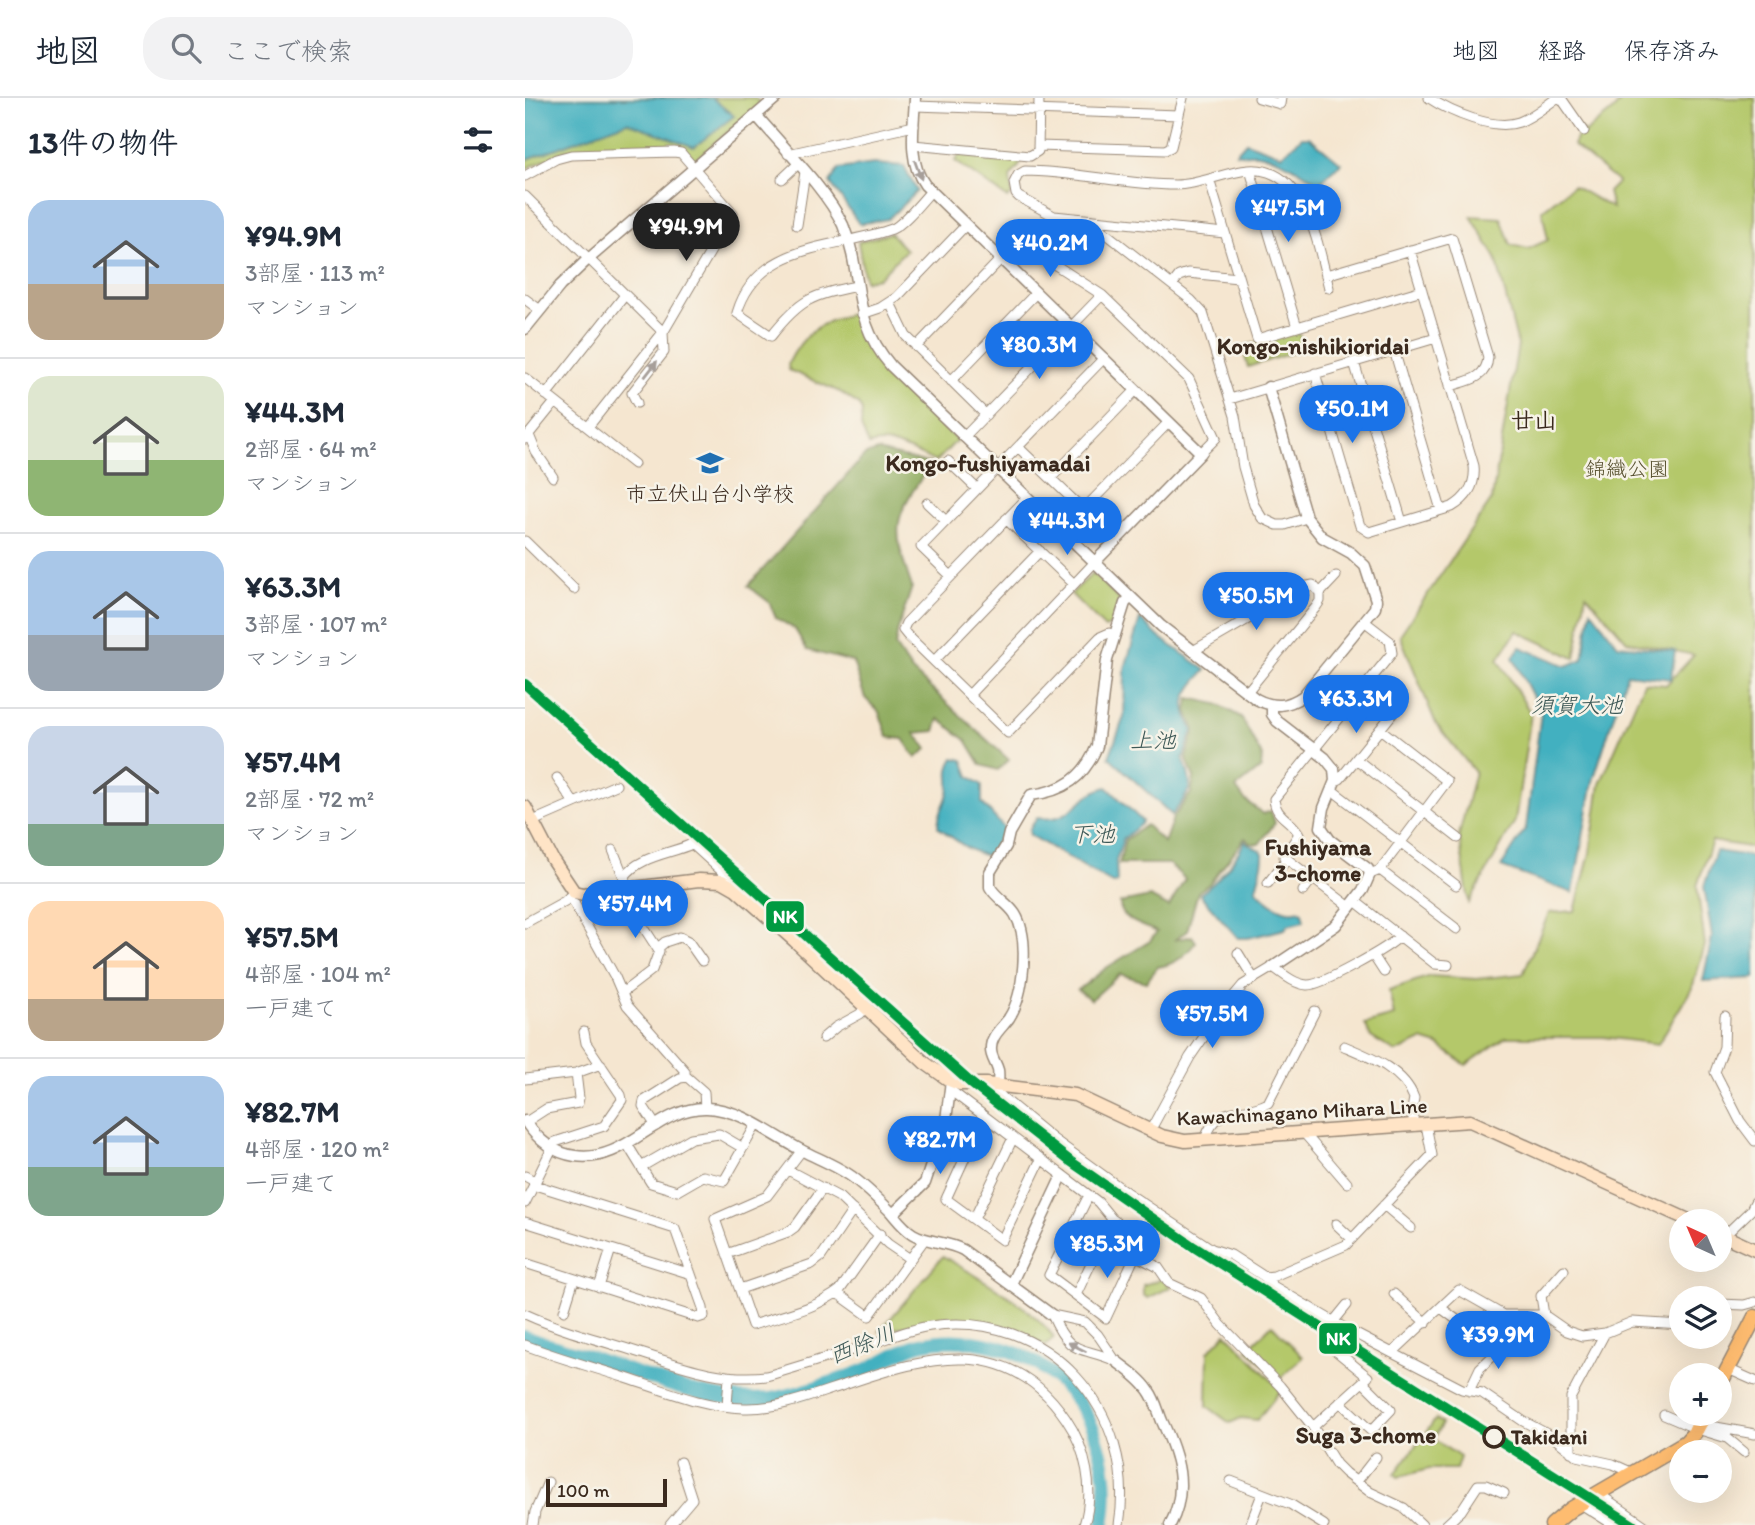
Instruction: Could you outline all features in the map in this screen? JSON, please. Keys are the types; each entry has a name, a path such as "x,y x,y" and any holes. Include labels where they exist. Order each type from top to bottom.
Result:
{"main road":[{"path":"525,807 574,898 625,885 706,879 729,885"},
{"name":"Kawachinagano Mihara Line","path":"729,885 795,941 951,1085 998,1086 1075,1095 1150,1131 1177,1140 1470,1121 1669,1211"},
{"path":"1733,1241 1755,1250"},
{"path":"1731,1363 1753,1324"},
{"path":"1552,1525 1563,1514 1669,1452"}],"street":[{"path":"913,145 1030,156 1038,150 1039,98"},
{"path":"1038,146 1165,150 1171,147 1182,98"},
{"path":"1259,98 1280,104 1281,98"},
{"path":"1429,98 1475,120 1507,124 1521,122 1559,98 1584,131"},
{"path":"525,329 566,280 588,259 756,116 771,100"},
{"path":"1179,115 915,102 913,145 917,173 931,191 1201,453"},
{"path":"756,116 832,206 848,239 862,314 870,336 882,356 1161,626 1247,692 1272,705 1289,704 1303,696 1376,603 1364,566 1351,553 1322,537 1306,518 1268,387"},
{"path":"788,154 914,126"},
{"path":"525,176 557,159 572,155 681,153 733,213 663,332 587,427"},
{"path":"782,179 801,168"},
{"path":"797,225 801,168"},
{"path":"1250,170 1297,327"},
{"path":"1225,233 1054,216 1016,194 1015,178 1021,172 1031,171 1172,185 1250,170 1265,172 1280,178 1299,195 1329,289"},
{"path":"1209,178 1257,339 1422,290"},
{"path":"857,286 807,299 791,311 771,336 737,313 747,289 774,265 807,248 894,229 931,191"},
{"path":"525,196 663,332 664,352 632,393 638,403"},
{"path":"1088,219 1203,313 1238,428 1243,467 1258,513 1268,522 1277,525 1306,518"},
{"path":"1108,234 1106,228 1111,222"},
{"path":"862,314 890,303 966,225"},
{"path":"916,347 1022,237 1057,266 1102,295 1189,379 1216,438 968,695"},
{"path":"1325,275 1452,238 1487,357 1485,369 1474,379 1450,386"},
{"path":"1315,373 1360,526 1369,532 1452,508 1464,499 1471,489 1475,475 1410,250"},
{"path":"1172,285 1179,276 1188,273 1238,278"},
{"path":"951,381 1036,293"},
{"path":"546,395 625,295"},
{"path":"964,437 1102,295"},
{"path":"525,299 540,310"},
{"path":"890,303 901,328 916,347 986,415"},
{"path":"1230,399 1436,338"},
{"path":"1394,350 1441,510"},
{"path":"951,576 921,547 1104,358"},
{"path":"1355,362 1402,522"},
{"path":"525,378 634,464"},
{"path":"1051,478 1136,390"},
{"path":"553,477 527,437 555,402"},
{"path":"1083,510 1169,422"},
{"path":"1018,447 1116,541"},
{"path":"948,461 977,489"},
{"path":"1027,498 906,622 904,630 1008,733 1100,637 1109,633 1115,635"},
{"path":"927,503 946,521"},
{"path":"1006,519 1074,584"},
{"path":"525,541 574,589"},
{"path":"934,661 1039,551"},
{"path":"1320,593 1336,576"},
{"path":"1193,651 1308,585 1317,588 1320,601 1247,692"},
{"path":"1130,598 1125,603 1107,660 1097,746 1092,759 1073,782 1059,790 1031,795 990,872 989,887 1009,905 1017,917 1022,930 1023,957 1020,995 1008,1019 992,1040 991,1050 998,1070 998,1093 1053,1139 1126,1192 1212,1249 1231,1255 1265,1277 1273,1286 1443,1380 1469,1391 1482,1393 1523,1421 1553,1437 1577,1457 1613,1464 1633,1473"},
{"path":"1364,621 1390,641 1393,649 1390,657 1274,799 1277,813 1297,829 1299,834 1284,857 1400,936 1435,964 1448,965"},
{"path":"1365,688 1393,712 1334,785 1322,817 1323,831 1330,840 1367,869 1457,929"},
{"path":"1272,705 1274,718 1332,766 1334,785 1400,842 1456,885"},
{"path":"1150,1131 1198,1044 1239,989 1336,925 1447,781 1380,729"},
{"path":"1356,759 1458,838"},
{"path":"558,778 574,803"},
{"path":"533,821 616,785"},
{"path":"625,885 629,869 692,844 727,876 729,885"},
{"path":"613,850 625,885 626,900 658,948 659,955 652,970 622,993"},
{"path":"1268,883 1287,859"},
{"path":"1303,891 1312,878"},
{"path":"525,923 574,898 615,976 627,1005 685,1072 685,1077 704,1092 705,1108"},
{"path":"1273,967 1295,981 1312,985 1388,947 1400,936"},
{"path":"658,948 680,937 688,941 702,961"},
{"path":"1238,953 1254,979"},
{"path":"1373,955 1384,972"},
{"path":"823,1038 865,1008"},
{"path":"1205,1139 1209,1128 1225,1113 1268,1103 1315,1011"},
{"path":"1725,1016 1725,1042 1715,1072 1740,1121 1755,1141"},
{"path":"525,1203 557,1140 580,1135 608,1124 622,1100 586,1044 584,1032"},
{"path":"1265,1277 1274,1276 1346,1245 1431,1155 1412,1110 1415,1098 1403,1077 1343,1046"},
{"path":"525,1079 576,1073 601,1064"},
{"path":"576,1073 578,1103 546,1108 525,1121 540,1140 552,1149 589,1158 604,1155 678,1114 705,1108 726,1110 846,1172 877,1198 911,1233 924,1240 951,1244 963,1250 1052,1315 1085,1322 1116,1361 1149,1390 1178,1457 1180,1494 1170,1525"},
{"path":"656,1126 643,1105 644,1101 685,1077"},
{"path":"951,1085 984,1116 1062,1176 1089,1195 1098,1202 1112,1219 1138,1236 1140,1244 1106,1318 1049,1275 1089,1195"},
{"path":"893,1214 925,1183 946,1120 951,1085"},
{"path":"984,1116 946,1199 1002,1240 1041,1159"},
{"path":"627,1144 651,1183 677,1191 703,1176 724,1181 756,1125"},
{"path":"1304,1133 1347,1183"},
{"path":"641,1167 691,1138 719,1134 743,1148"},
{"path":"974,1219 1013,1138"},
{"path":"801,1150 773,1191 760,1200 715,1219 753,1325 819,1303 837,1293 880,1234"},
{"path":"788,1170 839,1197 888,1244 910,1259"},
{"path":"525,1176 535,1183 675,1229 705,1313 700,1318 525,1263"},
{"path":"1011,1284 1062,1176"},
{"path":"727,1254 788,1232 795,1227 823,1188"},
{"path":"1733,1227 1751,1210 1755,1202"},
{"path":"1384,1205 1411,1228"},
{"path":"740,1289 812,1264 821,1257 853,1210"},
{"path":"1076,1295 1112,1219"},
{"path":"525,1223 691,1275"},
{"path":"1336,1224 1352,1238"},
{"path":"837,1293 869,1315 924,1240"},
{"path":"599,1287 611,1249"},
{"path":"1135,1255 1158,1267 1169,1283 1201,1298 1221,1325 1280,1386 1313,1427 1336,1464 1370,1492 1404,1508 1422,1525"},
{"path":"1544,1315 1541,1296 1564,1270"},
{"path":"564,1311 575,1279"},
{"path":"1392,1353 1459,1290 1503,1315 1544,1315 1575,1335 1605,1334 1632,1322 1669,1324"},
{"path":"1394,1294 1426,1322"},
{"path":"1732,1304 1755,1302"},
{"path":"1334,1321 1347,1305"},
{"path":"1441,1308 1476,1335"},
{"path":"525,1314 729,1379 766,1376 930,1326 968,1325 1020,1337 1071,1370 1101,1408 1121,1466 1123,1500 1119,1525"},
{"path":"1052,1315 1060,1333 1073,1347 1116,1361"},
{"path":"1313,1427 1368,1377 1335,1350 1345,1328"},
{"path":"1571,1452 1571,1397 1605,1334"},
{"path":"1469,1391 1479,1368 1509,1341"},
{"path":"525,1345 694,1401 743,1408 779,1405 925,1361 948,1357 990,1362 1018,1373 1037,1385 1052,1399 1076,1433 1084,1455 1088,1479 1084,1525"},
{"path":"1732,1371 1755,1381"},
{"path":"727,1405 729,1379"},
{"path":"1340,1402 1371,1431 1391,1410 1363,1382"},
{"path":"1664,1415 1669,1416"},
{"path":"1705,1426 1727,1438 1744,1452"},
{"path":"1715,1426 1755,1434"},
{"path":"1358,1480 1376,1457"},
{"path":"670,1525 692,1499 680,1462"},
{"path":"1231,1481 1242,1483 1290,1504 1324,1525"},
{"path":"533,1525 535,1512 548,1482"},
{"path":"1446,1525 1461,1511 1478,1485 1486,1485 1504,1493"},
{"path":"1250,1525 1262,1494"},
{"path":"1598,1494 1644,1525"},
{"path":"1581,1504 1614,1525"}],"green space":[{"path":"525,98 755,98 761,104 695,160 682,147 567,150 525,169"},
{"name":"錦織公園","path":"1622,98 1755,98 1755,848 1712,841 1697,886 1705,945 1692,988 1658,1044 1603,1037 1506,1037 1466,1065 1438,1045 1422,1040 1396,1052 1371,1037 1365,1024 1394,1016 1389,990 1430,976 1476,979 1523,974 1549,913 1575,911 1590,853 1600,784 1644,683 1666,685 1694,655 1627,641 1586,594 1575,658 1517,631 1498,659 1531,714 1515,821 1469,903 1459,835 1475,772 1436,724 1400,635 1492,499 1518,345 1496,258 1471,216 1501,218 1511,245 1528,249 1548,240 1542,210 1573,186 1612,208 1608,192 1618,182 1573,145 1580,130 1586,133 1615,108"},
{"path":"960,154 1021,158 1020,165 1010,177 1012,195 1007,198 955,161"},
{"path":"890,233 906,250 878,278 865,281 858,242"},
{"path":"854,313 860,332 882,367 957,440 936,462 894,445 869,445 861,427 862,411 859,405 840,392 789,370 788,364 807,336 832,320"},
{"path":"1298,330 1304,349 1248,367 1242,347"},
{"path":"878,451 931,464 902,510 899,522 900,549 912,587 895,646 912,671 1009,760 998,770 981,765 966,740 939,719 935,731 915,733 927,749 916,758 903,739 888,737 879,712 865,698 853,662 807,650 795,629 776,618 769,602 748,586 865,455"},
{"path":"1093,573 1120,600 1114,620 1105,628 1071,594"},
{"path":"1189,698 1217,704 1241,717 1262,756 1261,768 1236,788 1244,799 1263,814 1271,811 1275,823 1259,844 1250,843 1245,838 1209,884 1198,892 1187,931 1174,940 1192,936 1196,942 1180,959 1158,967 1146,982 1120,974 1091,1000 1078,990 1106,968 1150,941 1157,932 1128,918 1120,903 1150,897 1169,907 1185,879 1169,864 1119,864 1125,840 1146,825 1164,843 1173,818 1191,793 1194,778 1186,757 1195,730 1187,711"},
{"path":"943,1256 1017,1302 1054,1337 1046,1346 996,1324 963,1321 928,1323 880,1331"},
{"path":"1162,1279 1171,1287 1148,1298 1143,1295 1143,1285"},
{"path":"1272,1325 1303,1357 1279,1380 1248,1349"},
{"path":"1226,1333 1281,1390 1257,1420 1241,1418 1230,1423 1207,1406 1208,1352"},
{"path":"1436,1419 1442,1424 1433,1439 1460,1457 1456,1469 1429,1469 1398,1477 1395,1474"}],"water":[{"path":"525,98 712,98 734,116 694,147 627,122 525,160"},
{"path":"1302,137 1309,137 1341,163 1319,183 1275,158 1236,153 1246,142 1282,155"},
{"path":"874,164 904,166 917,191 888,219 859,224 830,182 839,169"},
{"name":"須賀大池","path":"1591,610 1618,645 1675,651 1671,679 1627,674 1593,781 1573,893 1501,867 1526,828 1541,713 1513,657 1520,647 1567,666 1583,659"},
{"name":"上池","path":"1140,619 1159,637 1206,670 1186,697 1185,711 1193,730 1183,758 1190,783 1187,794 1172,815 1109,757 1124,717 1125,668"},
{"path":"954,758 963,760 969,776 982,785 982,803 1005,829 988,856 968,848 938,827 949,788 949,768"},
{"name":"下池","path":"1107,787 1142,821 1123,839 1116,861 1117,883 1112,883 1030,835 1029,830 1037,818 1060,816"},
{"path":"1245,841 1263,853 1256,889 1281,909 1302,912 1304,921 1288,925 1285,929 1238,938 1201,896 1200,894 1226,870"},
{"path":"1716,851 1755,857 1755,978 1703,981 1712,937 1704,886"}],"waterway":[{"name":"西除川","path":"525,1337 684,1389 748,1400 770,1399 822,1386 863,1371 920,1344 959,1341 998,1347 1026,1358 1050,1373 1070,1392 1086,1415 1097,1440 1104,1467 1106,1496 1103,1525"}],"transit line":[{"name":"NK","path":"525,684 972,1084 1070,1161 1194,1247 1633,1525"}],"place":[{"name":"市立伏山台小学校","path":"710,463"},
{"name":"Takidani","path":"1494,1437"}],"district":[{"name":"Kongo-nishikioridai","path":"1313,346"},
{"name":"廿山","path":"1534,420"},
{"name":"Kongo-fushiyamadai","path":"988,463"},
{"name":"Fushiyama 3-chome","path":"1318,860"},
{"name":"Suga 3-chome","path":"1366,1435"}]}
